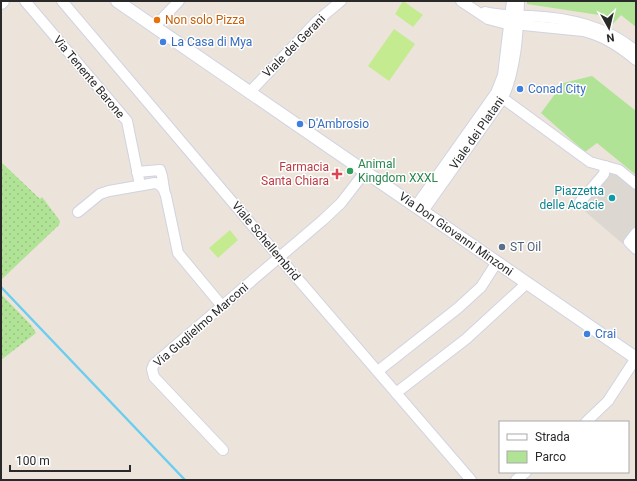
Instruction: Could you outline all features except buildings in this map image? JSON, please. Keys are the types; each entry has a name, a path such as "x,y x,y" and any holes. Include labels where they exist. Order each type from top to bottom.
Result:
{"street":[{"name":"Via Tenente Barone","path":"25,1 126,121 140,185"},
{"name":"Viale Schellembrid","path":"62,1 279,258 471,480"},
{"name":"Via Don Giovanni Minzoni","path":"117,1 636,358"},
{"path":"154,26 179,1"},
{"name":"Viale dei Gerani","path":"249,93 317,21 341,1"},
{"path":"461,1 471,8 514,20 584,31 594,34 608,39 636,60"},
{"name":"Viale dei Platani","path":"419,208 511,76 514,20 512,1"},
{"name":"Viale dei Platani","path":"514,20 519,1"},
{"path":"514,20 593,26 608,32 636,51"},
{"path":"499,95 590,162 619,170 636,184"},
{"path":"580,202 604,174 604,166"},
{"path":"137,172 160,170 178,253 222,306"},
{"name":"Via Guglielmo Marconi","path":"223,450 154,377 152,369 154,364 333,211 365,172"},
{"path":"78,212 100,194 155,183 160,184 164,188"},
{"path":"636,233 629,242 636,249"},
{"path":"378,371 464,303 481,287 497,262"},
{"path":"396,393 441,360 527,283"},
{"path":"587,421 608,401 636,358"},
{"path":"516,480 525,473"}],"green space":[{"path":"403,1 423,15 413,27 395,14"},
{"path":"527,1 636,1 636,27 621,15 613,24 604,13 599,15 527,4"},
{"path":"394,29 415,44 389,81 368,66"},
{"path":"592,76 636,111 636,175 597,143 585,152 541,113 563,83"},
{"path":"1,162 40,199 42,197 60,221 59,225 2,279"},
{"path":"230,230 238,240 218,258 209,248"},
{"path":"1,294 31,325 36,333 1,360"}],"shaded area":[{"name":"Piazzetta delle Acacie","path":"612,170 636,190 636,229 623,244 580,207"}],"waterway":[{"path":"1,287 185,480"}],"place":[{"name":"Non solo Pizza","path":"157,20"},
{"name":"La Casa di Mya","path":"163,42"},
{"name":"Conad City","path":"520,89"},
{"name":"D'Ambrosio","path":"300,124"},
{"name":"Animal Kingdom XXXL","path":"350,171"},
{"name":"Farmacia Santa Chiara","path":"337,174"},
{"name":"Piazzetta delle Acacie","path":"612,198"},
{"name":"ST Oil","path":"502,247"},
{"name":"Crai","path":"587,334"}]}
